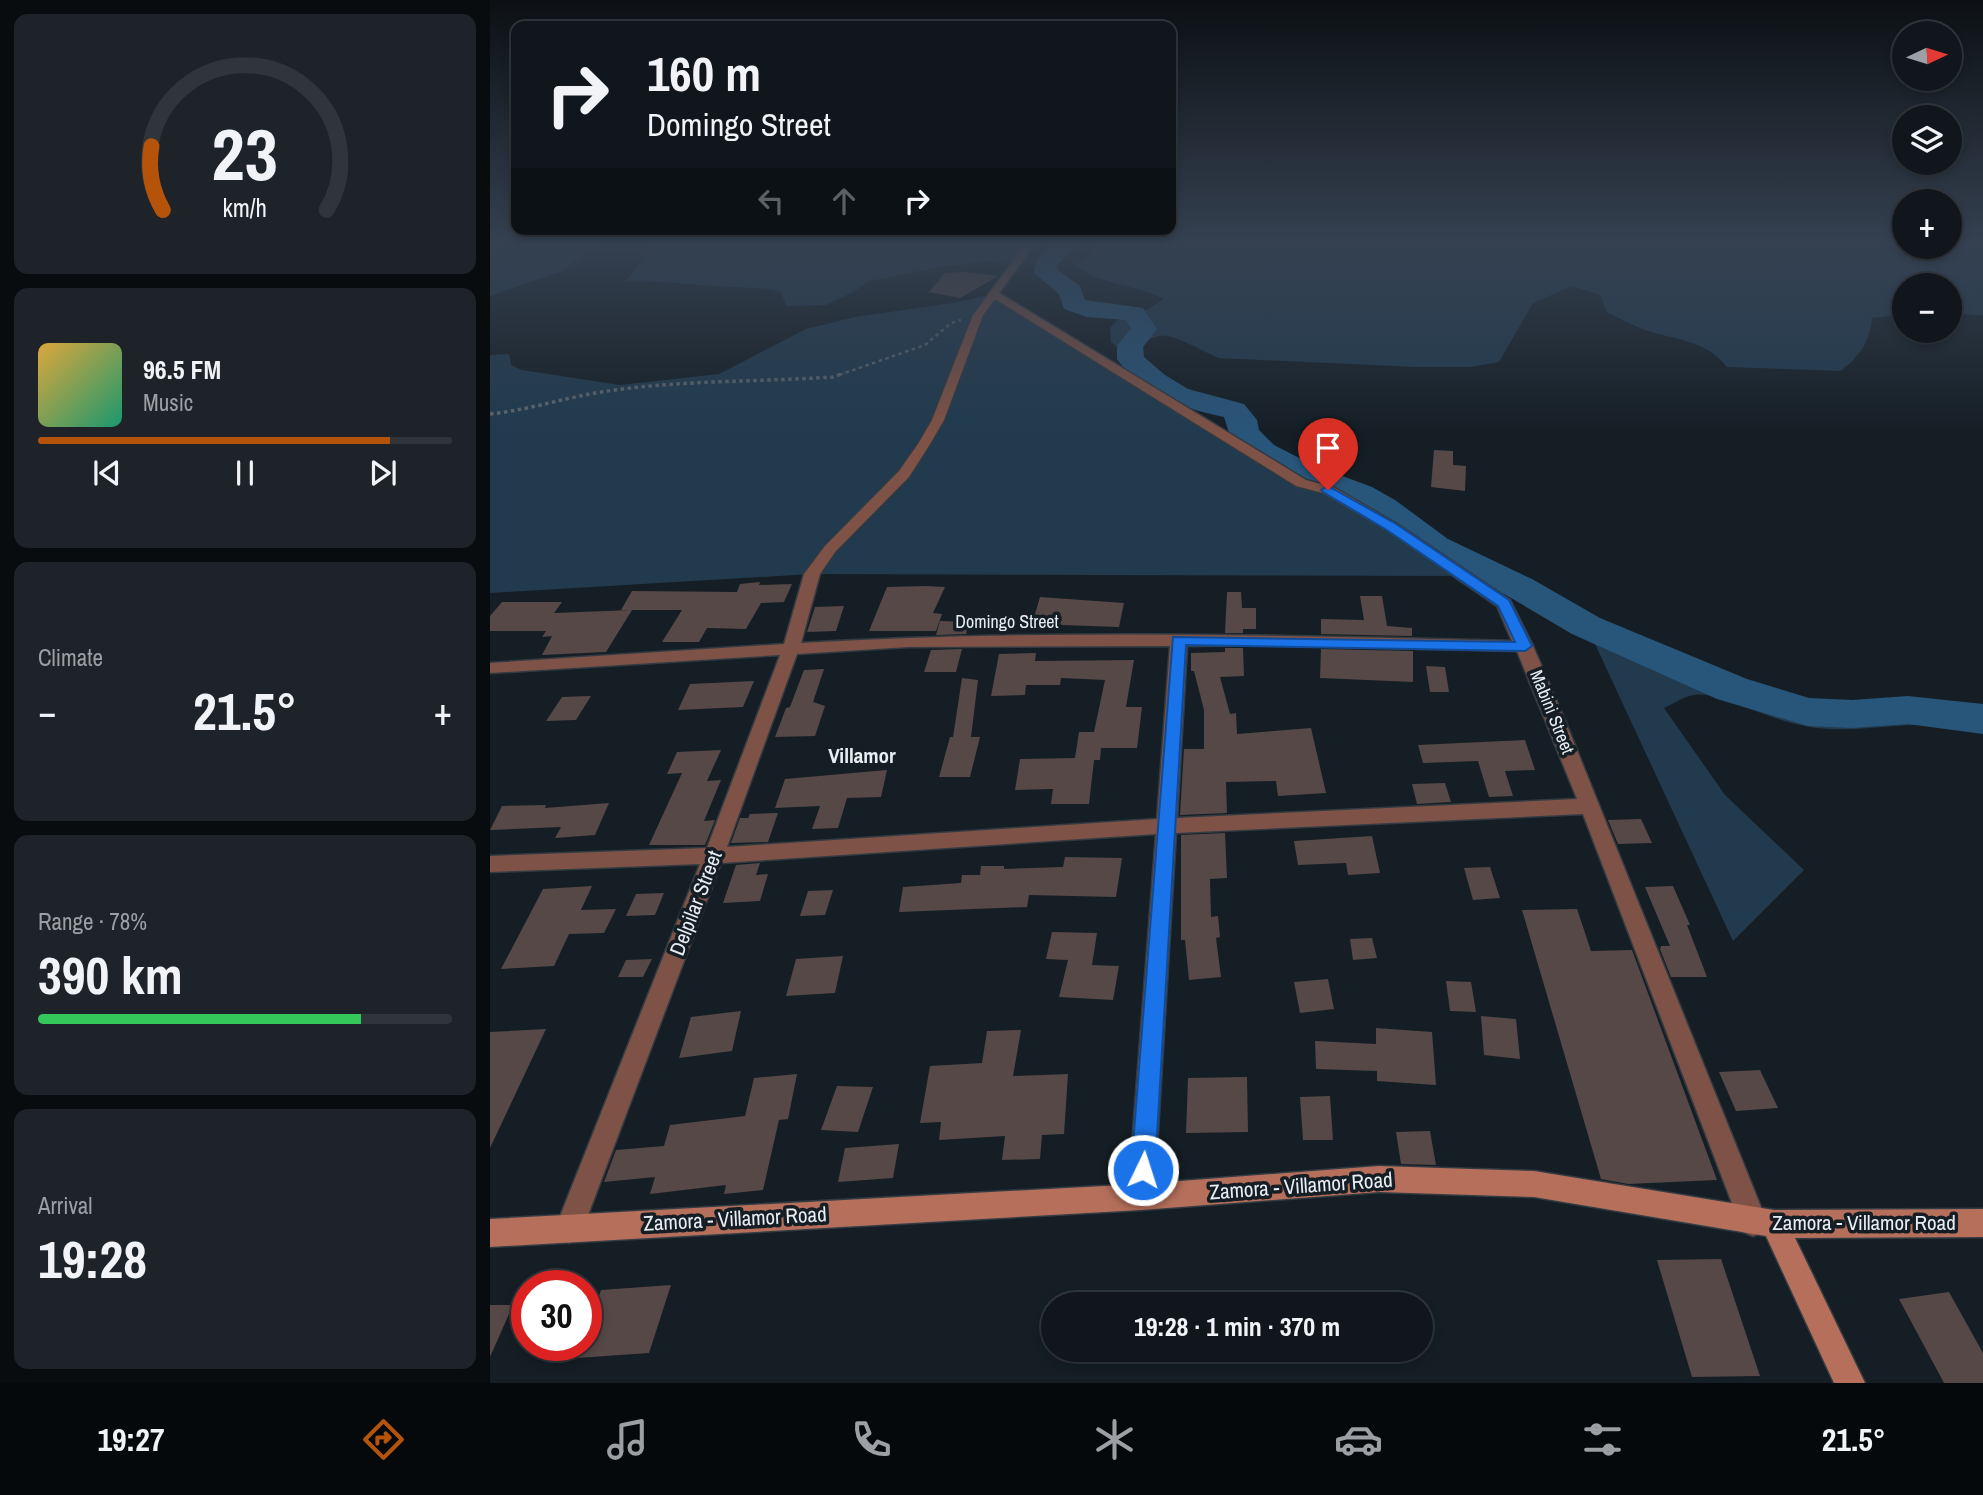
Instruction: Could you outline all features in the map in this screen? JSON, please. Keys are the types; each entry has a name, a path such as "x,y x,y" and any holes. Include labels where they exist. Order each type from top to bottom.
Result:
{"main road":[{"name":"Zamora - Villamor Road","path":"490,1233 1141,1197 1379,1179 1534,1184 1763,1223 1983,1223"},
{"path":"1763,1223 1850,1383"}],"street":[{"path":"978,315 985,306"},
{"name":"Mabini Street","path":"1013,306 1301,483 1328,490 1392,527 1504,603 1525,646 1763,1223"},
{"name":"Delpilar Street","path":"569,1229 715,856 760,726 791,649 812,574 830,549 904,474 924,444 938,420 978,315"},
{"path":"1141,1197 1179,640"},
{"name":"Domingo Street","path":"490,668 908,642 1179,640 1525,646"},
{"path":"490,864 715,856 1168,826 1589,806"}],"path":[{"path":"490,414 520,411 598,392 644,386 702,380 748,383 838,376 925,345 951,323 978,315"}],"shaded area":[{"path":"935,306 1013,306 1301,483 1328,490 1464,576 812,574 490,593 490,355 509,354 511,365 522,370 620,385 719,374 806,329 855,317"},
{"path":"1154,306 1532,306 1499,362 1470,367 1219,358 1164,336 1154,337 1123,351 1111,342 1110,328 1122,315 1147,310"},
{"path":"1604,306 1892,306 1892,316 1872,318 1869,335 1862,348 1841,371 1727,367 1699,346 1642,329 1607,312"},
{"path":"1962,306 1983,306 1983,315 1962,314"},
{"path":"1595,644 1663,659 1725,681 1819,705 1919,700 1964,706 1983,713 1983,734 1969,728 1931,724 1846,729 1812,727 1794,724 1719,698 1702,695 1686,697 1664,708 1725,795 1804,870 1733,941"}],"building":[{"path":"1434,450 1453,451 1453,465 1466,466 1465,491 1431,487"},
{"path":"740,584 792,584 784,602 761,603 746,629 707,628 699,642 662,642 682,610 621,610 632,591 737,592"},
{"path":"887,587 945,587 933,613 942,614 936,631 869,631"},
{"path":"1227,592 1241,592 1242,608 1256,608 1256,629 1243,629 1243,633 1225,633"},
{"path":"1360,596 1382,596 1387,626 1412,628 1412,636 1321,634 1321,619 1364,620"},
{"path":"1040,597 1124,603 1119,627 1032,624"},
{"path":"502,602 562,602 554,613 632,610 606,652 542,655 552,636 542,637 546,631 490,631 490,616"},
{"path":"844,606 836,631 807,632 815,607"},
{"path":"940,621 969,622 966,634 936,635"},
{"path":"1225,648 1243,648 1244,676 1220,677 1230,714 1236,713 1237,734 1311,728 1326,793 1278,796 1276,781 1226,782 1227,813 1180,815 1184,749 1204,749 1204,710 1194,671 1191,671 1191,653 1225,652"},
{"path":"962,649 956,672 924,672 931,650"},
{"path":"1321,649 1413,651 1413,682 1320,678"},
{"path":"1036,653 1035,661 1134,660 1126,707 1142,707 1137,748 1101,748 1100,760 1094,760 1089,804 1051,804 1053,789 1015,790 1020,759 1075,758 1079,732 1094,732 1105,680 1061,678 1060,685 1026,685 1025,695 991,696 999,654"},
{"path":"1426,666 1445,667 1449,692 1430,692"},
{"path":"824,669 813,702 825,706 815,736 775,737 804,670"},
{"path":"962,678 978,680 971,737 980,737 970,777 939,777 950,737 953,737"},
{"path":"754,681 743,707 678,710 690,684"},
{"path":"591,696 576,720 546,721 562,697"},
{"path":"1525,740 1535,770 1505,771 1513,796 1489,797 1478,761 1423,763 1418,745"},
{"path":"721,750 707,781 721,780 704,821 715,820 705,845 649,845 682,773 667,774 677,752"},
{"path":"887,770 881,797 847,798 838,828 812,829 820,806 775,808 785,779"},
{"path":"1445,783 1451,802 1417,804 1412,784"},
{"path":"609,803 595,835 555,838 561,827 490,830 502,806 546,805 545,808"},
{"path":"778,813 768,842 731,843 740,818 748,818 750,814"},
{"path":"1641,819 1652,843 1618,844 1608,820"},
{"path":"1225,833 1227,878 1210,879 1211,917 1218,916 1220,937 1216,938 1221,977 1189,980 1185,940 1181,940 1181,835"},
{"path":"1372,836 1380,873 1348,875 1346,863 1298,865 1294,841"},
{"path":"1065,857 1122,858 1116,897 1029,895 1027,907 899,912 903,887 961,883 962,875 980,875 981,866 1004,866 1004,869 1063,867"},
{"path":"760,863 756,875 768,874 760,901 723,903 736,865"},
{"path":"1490,867 1500,898 1473,900 1464,868"},
{"path":"592,886 581,910 616,909 604,933 569,934 554,966 501,969 543,889"},
{"path":"1673,886 1690,925 1687,925 1707,977 1671,977 1660,949 1661,946 1670,946 1645,887"},
{"path":"833,890 825,915 800,916 808,891"},
{"path":"664,893 655,915 626,916 636,894"},
{"path":"1577,909 1591,951 1632,950 1717,1180 1628,1184 1601,1179 1522,910"},
{"path":"1052,932 1097,933 1092,965 1119,966 1113,1000 1059,997 1068,960 1046,959"},
{"path":"1372,938 1377,958 1353,960 1350,939"},
{"path":"843,956 835,993 786,996 796,959"},
{"path":"652,959 643,977 618,977 626,960"},
{"path":"1328,979 1334,1009 1300,1013 1294,982"},
{"path":"1446,981 1471,982 1476,1012 1450,1011"},
{"path":"741,1011 732,1051 679,1058 691,1017"},
{"path":"1481,1016 1516,1019 1520,1059 1484,1055"},
{"path":"1376,1028 1432,1032 1436,1085 1377,1081 1377,1071 1316,1069 1315,1041 1376,1044"},
{"path":"546,1029 490,1148 490,1032"},
{"path":"1021,1030 1013,1076 1068,1074 1064,1134 1042,1135 1040,1159 1002,1160 1005,1136 939,1140 941,1122 920,1123 930,1066 982,1063 987,1031"},
{"path":"1760,1070 1778,1108 1736,1111 1719,1072"},
{"path":"797,1074 788,1119 779,1120 763,1190 724,1194 726,1185 650,1194 655,1177 604,1182 616,1150 664,1146 670,1125 745,1116 754,1078"},
{"path":"1247,1077 1248,1132 1186,1133 1188,1078"},
{"path":"837,1086 873,1087 858,1132 821,1130"},
{"path":"1330,1096 1333,1140 1303,1140 1300,1097"},
{"path":"1430,1131 1436,1165 1401,1164 1396,1132"},
{"path":"899,1144 893,1178 838,1182 845,1148"},
{"path":"1721,1259 1760,1376 1692,1377 1657,1260"},
{"path":"671,1285 649,1353 602,1356 602,1290"},
{"path":"1949,1292 1983,1353 1983,1383 1944,1383 1899,1299"},
{"path":"490,1305 511,1305 511,1310 490,1357"}],"waterway":[{"path":"1077,306 1087,310 1134,313 1144,329 1130,346 1131,359 1155,381 1178,395 1234,410 1242,420 1244,433 1263,452 1302,472 1360,494 1383,507 1435,547 1519,587 1586,626 1732,689 1808,712 1852,714 1908,710 1983,719"}],"district":[{"name":"Villamor","path":"862,756"}],"route":[{"path":"1143,1170 1179,640 1525,646 1504,603 1392,527 1328,490"}]}
